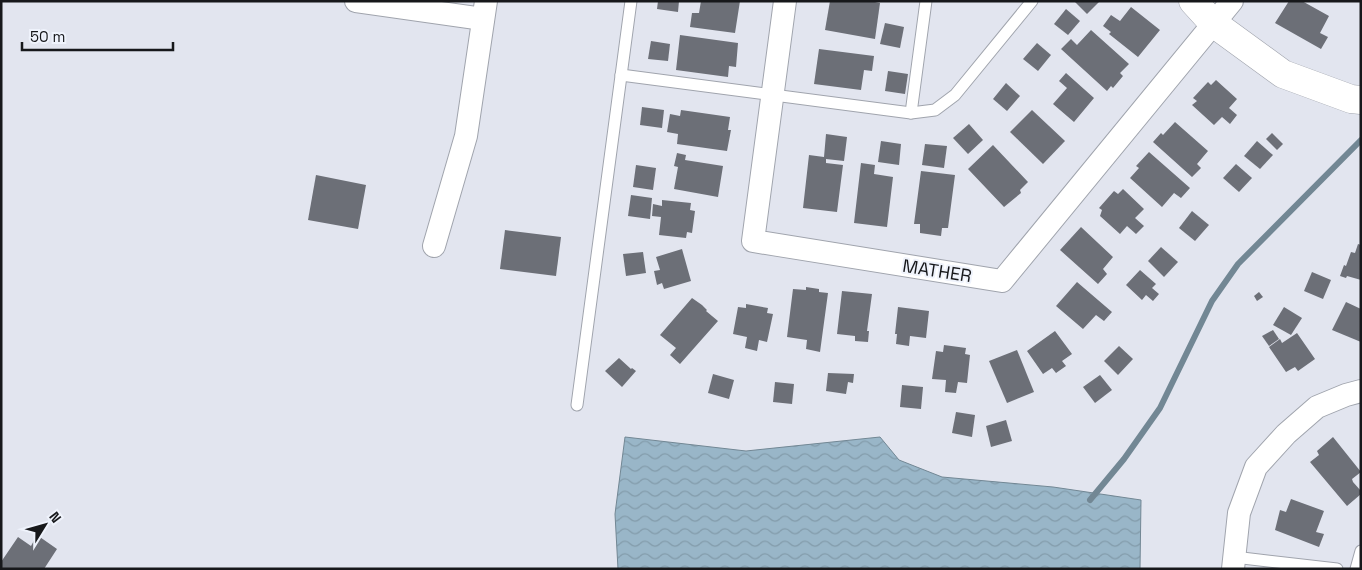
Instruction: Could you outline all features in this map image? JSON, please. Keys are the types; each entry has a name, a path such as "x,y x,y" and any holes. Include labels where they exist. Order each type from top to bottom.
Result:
{"street":[{"path":"356,1 485,10 466,136 434,246"},
{"name":"MATHER","path":"785,1 753,241 1002,282 1232,1"},
{"path":"1193,1 1213,23 1283,74 1352,99 1361,100"},
{"path":"1234,563 1239,512 1256,467 1286,434 1317,407 1346,394 1361,391"}],"lane":[{"path":"577,405 631,1"},
{"path":"911,114 926,1"},
{"path":"621,75 911,114 935,110 955,95 1032,1"},
{"path":"1356,569 1361,551"},
{"path":"1234,563 1337,569"}],"water":[{"path":"625,437 746,451 880,437 899,460 942,477 1053,487 1141,500 1140,569 618,569 615,514"}],"building":[{"path":"658,1 679,1 678,12 657,9"},
{"path":"701,1 740,1 735,33 690,27 692,13 699,13"},
{"path":"830,1 870,1 880,3 875,39 825,30"},
{"path":"1074,1 1100,1 1087,14"},
{"path":"1289,1 1302,1 1329,16 1320,33 1328,37 1321,49 1275,23"},
{"path":"1131,7 1160,30 1138,57 1109,34 1111,32 1103,26 1111,15 1120,21"},
{"path":"1066,9 1080,21 1068,35 1054,24"},
{"path":"885,23 904,27 900,48 880,44"},
{"path":"1091,30 1129,64 1120,73 1123,76 1113,88 1111,86 1107,91 1061,49 1071,39 1077,45"},
{"path":"680,35 738,43 736,67 729,66 728,77 676,70"},
{"path":"651,41 670,44 668,61 648,59"},
{"path":"1037,43 1051,55 1038,71 1023,59"},
{"path":"819,49 874,56 872,71 864,70 861,90 814,84"},
{"path":"888,71 908,74 905,94 885,91"},
{"path":"1066,73 1094,98 1074,122 1053,104 1067,88 1059,81"},
{"path":"1216,80 1237,99 1229,108 1237,115 1230,124 1222,117 1214,125 1192,105 1197,101 1193,98 1208,82 1211,85"},
{"path":"1006,83 1020,96 1007,111 993,99"},
{"path":"642,107 664,110 662,128 640,125"},
{"path":"681,110 730,117 728,130 731,130 727,151 677,144 678,134 667,132 670,114 680,116"},
{"path":"1032,110 1065,141 1043,164 1010,132"},
{"path":"1175,122 1208,151 1197,164 1201,168 1192,177 1153,142 1161,133 1163,135"},
{"path":"969,124 983,140 968,154 953,138"},
{"path":"1272,133 1283,144 1277,150 1266,139"},
{"path":"826,134 847,137 844,161 826,159 826,163 843,165 837,212 803,208 809,155 824,157"},
{"path":"881,141 901,144 899,165 878,162"},
{"path":"1257,141 1273,155 1260,169 1244,156"},
{"path":"925,144 947,146 944,168 922,165"},
{"path":"993,145 1028,182 1020,190 1021,193 1004,207 968,169"},
{"path":"1149,152 1190,188 1181,198 1174,193 1162,207 1130,178 1139,168 1136,166"},
{"path":"677,153 686,155 685,160 723,166 718,197 674,189 678,167 674,166"},
{"path":"861,163 875,165 874,174 893,177 887,227 854,223"},
{"path":"1236,164 1252,178 1239,192 1223,178"},
{"path":"636,165 656,168 653,190 633,187"},
{"path":"921,171 955,175 948,228 942,228 941,236 920,233 920,224 914,224"},
{"path":"316,175 366,185 358,229 308,220"},
{"path":"1123,189 1144,209 1135,218 1144,226 1136,234 1127,226 1120,234 1100,216 1102,210 1099,208 1114,191 1118,194"},
{"path":"631,195 652,198 650,219 628,216"},
{"path":"662,200 691,203 690,210 695,211 692,233 687,232 686,238 659,235 661,217 652,216 653,204 662,206"},
{"path":"1192,211 1209,225 1195,241 1179,228"},
{"path":"1081,227 1113,257 1103,269 1107,274 1098,284 1060,250"},
{"path":"505,230 561,237 556,276 500,269"},
{"path":"1358,244 1361,245 1361,280 1340,276 1351,252 1355,253"},
{"path":"1161,247 1178,262 1164,277 1148,261"},
{"path":"682,249 691,281 664,289 662,283 657,285 654,271 660,270 656,257"},
{"path":"643,252 646,273 626,276 623,254"},
{"path":"1140,270 1156,284 1152,288 1159,294 1153,301 1146,295 1142,300 1126,285"},
{"path":"1312,272 1331,280 1323,299 1304,291"},
{"path":"1077,282 1112,312 1104,321 1096,315 1083,329 1056,306"},
{"path":"806,287 828,293 820,352 806,349 807,340 787,337 793,289 806,290"},
{"path":"842,291 872,294 867,331 869,331 868,342 855,341 855,336 837,334"},
{"path":"1259,292 1263,297 1257,301 1254,296"},
{"path":"692,298 718,321 680,364 670,355 676,348 660,335"},
{"path":"1346,302 1361,309 1361,342 1332,330"},
{"path":"746,304 768,308 767,313 773,314 767,342 759,340 757,351 745,348 747,337 733,334 738,307 746,308"},
{"path":"898,307 929,311 926,338 910,336 909,346 896,344 897,334 895,334"},
{"path":"1284,307 1302,318 1291,335 1273,325"},
{"path":"1273,330 1279,339 1269,346 1262,336"},
{"path":"1055,331 1072,354 1062,361 1066,366 1056,373 1052,368 1043,374 1027,351"},
{"path":"1297,333 1315,359 1298,371 1295,367 1286,372 1269,347 1280,339 1282,343"},
{"path":"944,345 966,348 965,354 970,355 967,383 958,382 956,393 945,392 946,380 932,379 936,351 943,352"},
{"path":"1119,346 1133,359 1118,375 1104,361"},
{"path":"1017,350 1034,392 1007,403 989,361"},
{"path":"619,358 636,371 622,387 605,371"},
{"path":"828,373 854,374 853,383 848,382 846,394 826,391"},
{"path":"713,374 734,380 729,399 708,393"},
{"path":"1100,375 1112,390 1095,403 1083,387"},
{"path":"775,382 794,384 792,404 773,402"},
{"path":"902,385 923,387 921,409 900,407"},
{"path":"956,412 975,415 972,437 952,433"},
{"path":"1006,420 1012,441 991,447 986,426"},
{"path":"1333,437 1361,472 1352,479 1361,491 1361,494 1347,506 1310,462 1319,455 1317,451"},
{"path":"1291,499 1324,511 1316,532 1324,534 1319,547 1275,530 1280,510 1286,512"},
{"path":"37,535 57,549 44,569 1,569 1,562 18,537 31,546"}],"waterway":[{"path":"1090,500 1124,459 1160,408 1212,301 1238,264 1361,140"}]}
